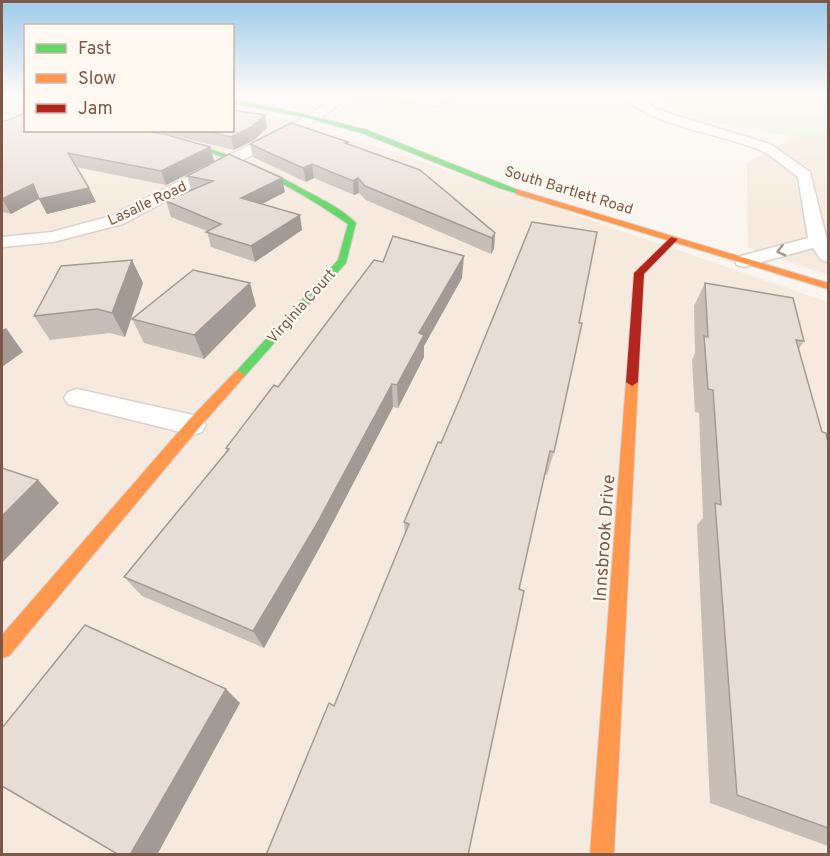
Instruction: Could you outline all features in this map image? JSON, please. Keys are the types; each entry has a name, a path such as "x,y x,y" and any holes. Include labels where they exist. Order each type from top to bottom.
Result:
{"street":[{"path":"120,134 181,143 236,159"},
{"name":"Lasalle Road","path":"2,242 53,237 117,220 283,134"},
{"name":"South Bartlett Road","path":"369,134 490,183 828,286"},
{"path":"722,134 765,147 805,175 817,241 828,256"},
{"name":"Virginia Court","path":"2,649 193,425 343,261 352,223 323,201 236,159"},
{"name":"Innsbrook Drive","path":"602,855 639,273 674,239"},
{"path":"744,261 817,241"},
{"path":"77,398 193,425"}],"shaded area":[{"path":"2,134 334,134 394,152 828,302 828,854 2,854"},
{"path":"794,137 828,140 828,275 748,248 747,162"}],"green space":[{"path":"778,134 828,134 828,140"}],"building":[{"path":"2,134 164,134 210,147 161,171 68,153 89,188 39,199 33,184 2,199"},
{"path":"219,134 237,134 231,137"},
{"path":"270,134 324,134 348,142 345,143 420,170 495,233 492,238 365,186 358,178 353,181 312,164 303,168 250,144"},
{"path":"229,154 282,178 241,198 300,215 251,246 206,232 221,224 166,201 213,181 187,176"},
{"path":"532,222 597,232 579,323 582,323 554,452 550,451 519,589 524,591 468,855 266,855 329,703 334,706 409,524 404,522 438,442 441,443"},
{"path":"393,236 464,256 419,333 424,335 397,385 392,384 315,527 253,631 124,577 229,449 226,448 274,385 278,387 374,260 383,262"},
{"path":"132,260 112,313 97,309 34,316 61,266"},
{"path":"193,270 250,283 194,335 132,319"},
{"path":"705,283 793,298 804,341 796,340 822,432 826,433 828,442 828,828 737,795 715,503 721,505 713,390 708,389 704,336 708,337"},
{"path":"2,468 38,480 2,516"},
{"path":"85,625 226,689 130,855 119,855 2,786 2,728"}],"traffic: fast":[{"path":"122,134 180,143 248,165 291,185 352,223 343,261 239,375"},
{"path":"371,134 519,192"}],"traffic: slow":[{"path":"519,192 828,286"},
{"path":"2,649 193,425 239,375"},
{"path":"602,854 632,382"}],"traffic: jam":[{"path":"632,382 639,273 674,239"}]}
